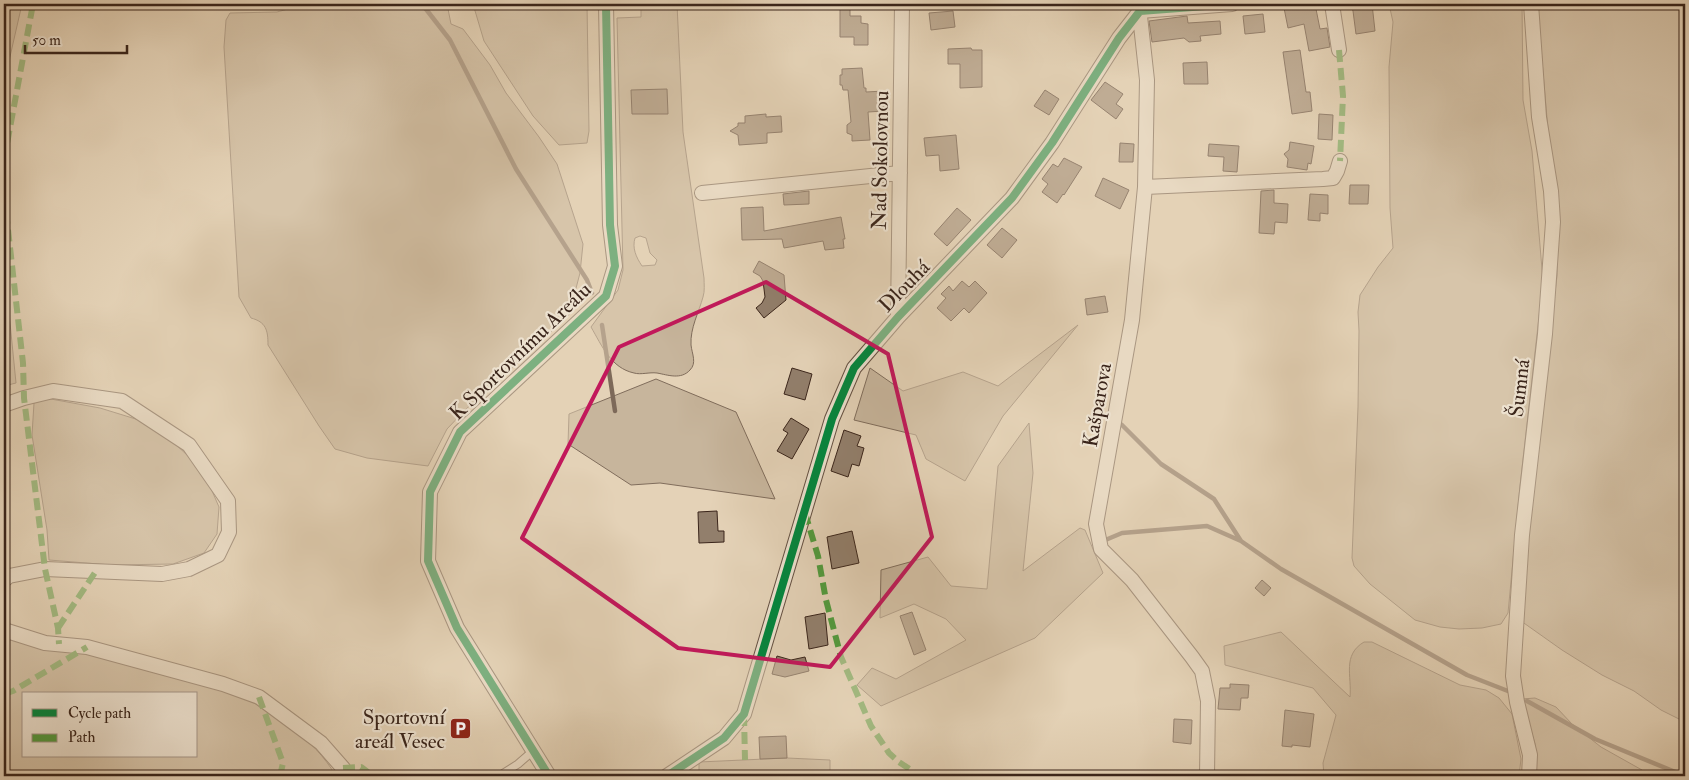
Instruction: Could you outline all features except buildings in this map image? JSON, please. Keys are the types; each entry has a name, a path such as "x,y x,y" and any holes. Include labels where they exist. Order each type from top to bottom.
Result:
{"street":[{"name":"K Sportovnímu Areálu","path":"549,776 457,628 428,561 430,492 460,432 606,296 615,266 610,225 606,4"},
{"name":"Nad Sokolovnou","path":"898,317 902,4"},
{"path":"1139,8 1232,4"},
{"path":"1332,4 1339,50"},
{"name":"Šumná","path":"1529,776 1530,755 1517,702 1513,676 1522,535 1545,334 1553,222 1539,117 1531,4"},
{"name":"Kašparova","path":"1139,8 1147,80 1145,187 1132,320 1096,524 1101,549 1132,580 1202,671 1208,701 1207,776"},
{"name":"Dlouhá","path":"667,776 724,738 744,714 832,419 854,368 898,317 1012,198 1052,143 1139,8"},
{"path":"1145,187 1333,178 1340,161"},
{"path":"702,193 900,173"},
{"path":"4,405 53,391 122,401 189,446 228,501 229,532 218,555 189,569 162,574 45,569 9,576 4,580"},
{"path":"4,630 45,643 96,650 223,684 259,697 321,743 348,776"}],"lane":[{"path":"499,776 518,764 533,751"}],"highlighted area":[{"path":"766,282 888,354 932,537 830,667 678,648 522,538 619,347"}],"shaded area":[{"path":"4,4 22,4 4,83"},
{"path":"306,4 447,4 451,24 463,29 490,65 506,93 557,164 583,244 580,273 569,315 465,410 447,429 428,466 367,458 335,449 268,345 265,327 260,322 251,318 239,297 224,47 226,20 230,13 277,12"},
{"path":"473,4 587,4 589,131 587,143 559,145 533,116 484,41"},
{"path":"641,4 677,4 683,132 704,278 703,297 691,339 693,364 690,370 679,376 654,373 637,374 626,370 613,361 603,349 591,327 618,290 623,270 617,18 641,17","holes":["640,236 646,238 650,253 657,260 655,265 642,266 635,252 635,238"]},
{"path":"1389,4 1522,4 1523,100 1532,151 1543,281 1508,613 1501,624 1482,628 1459,629 1440,627 1415,620 1370,584 1354,566 1352,558 1360,295 1393,248 1390,208 1389,67 1393,22"},
{"path":"1537,4 1685,4 1685,722 1661,710 1634,691 1602,675 1521,621 1536,449 1557,276 1558,198 1549,141"},
{"path":"4,263 16,383 4,386"},
{"path":"1078,325 1003,416 965,481 926,459 916,435 854,420 870,368 903,391 963,372 998,386"},
{"path":"656,379 736,412 775,499 660,483 631,485 568,444 569,414"},
{"path":"40,397 100,408 139,420 172,441 203,470 219,507 217,534 204,553 173,564 111,565 49,560 47,530 32,435 34,403"},
{"path":"1029,423 1033,473 1023,571 1080,528 1085,530 1103,573 1035,638 881,706 857,685 872,668 896,679 966,640 946,619 914,604 880,618 881,570 928,557 951,586 987,589 998,466"},
{"path":"1281,632 1350,697 1350,660 1357,647 1364,642 1372,642 1460,685 1486,690 1499,698 1512,714 1521,759 1519,776 1324,776 1323,763 1336,715 1313,688 1225,665 1224,646"},
{"path":"4,635 73,650 234,692 291,727 316,749 336,776 4,776"},
{"path":"1535,698 1556,707 1572,724 1601,747 1642,770 1648,776 1536,776 1535,744 1522,699"},
{"path":"787,758 830,760 830,776 699,776 699,762"}],"waterway":[{"path":"422,4 450,40 516,169 587,280 592,293"},
{"path":"602,325 615,411"},
{"path":"1122,425 1161,464 1214,499 1241,541 1281,569 1467,675 1513,693"},
{"path":"1103,541 1122,533 1207,526 1241,541"},
{"path":"1527,701 1595,739 1685,776"}],"marked path":[{"path":"4,160 33,4"},
{"path":"1339,50 1343,96 1340,161"},
{"path":"4,194 23,363 24,398 45,569 58,628 59,644"},
{"path":"805,513 818,556 826,600 841,657 871,726 889,753 920,776"},
{"path":"58,628 96,571"},
{"path":"4,694 13,691 87,647"},
{"path":"259,697 283,763 280,776"},
{"path":"744,714 745,760"},
{"path":"343,768 361,767 373,776"}],"cycle path":[{"path":"549,776 457,628 428,561 430,492 460,432 606,296 615,266 610,225 606,4"},
{"path":"667,776 724,738 744,714 832,419 854,368 898,317 1012,198 1052,143 1119,38 1140,11 1232,4"}],"place":[{"name":"Sportovní areál Vesec","path":"461,729"}]}
